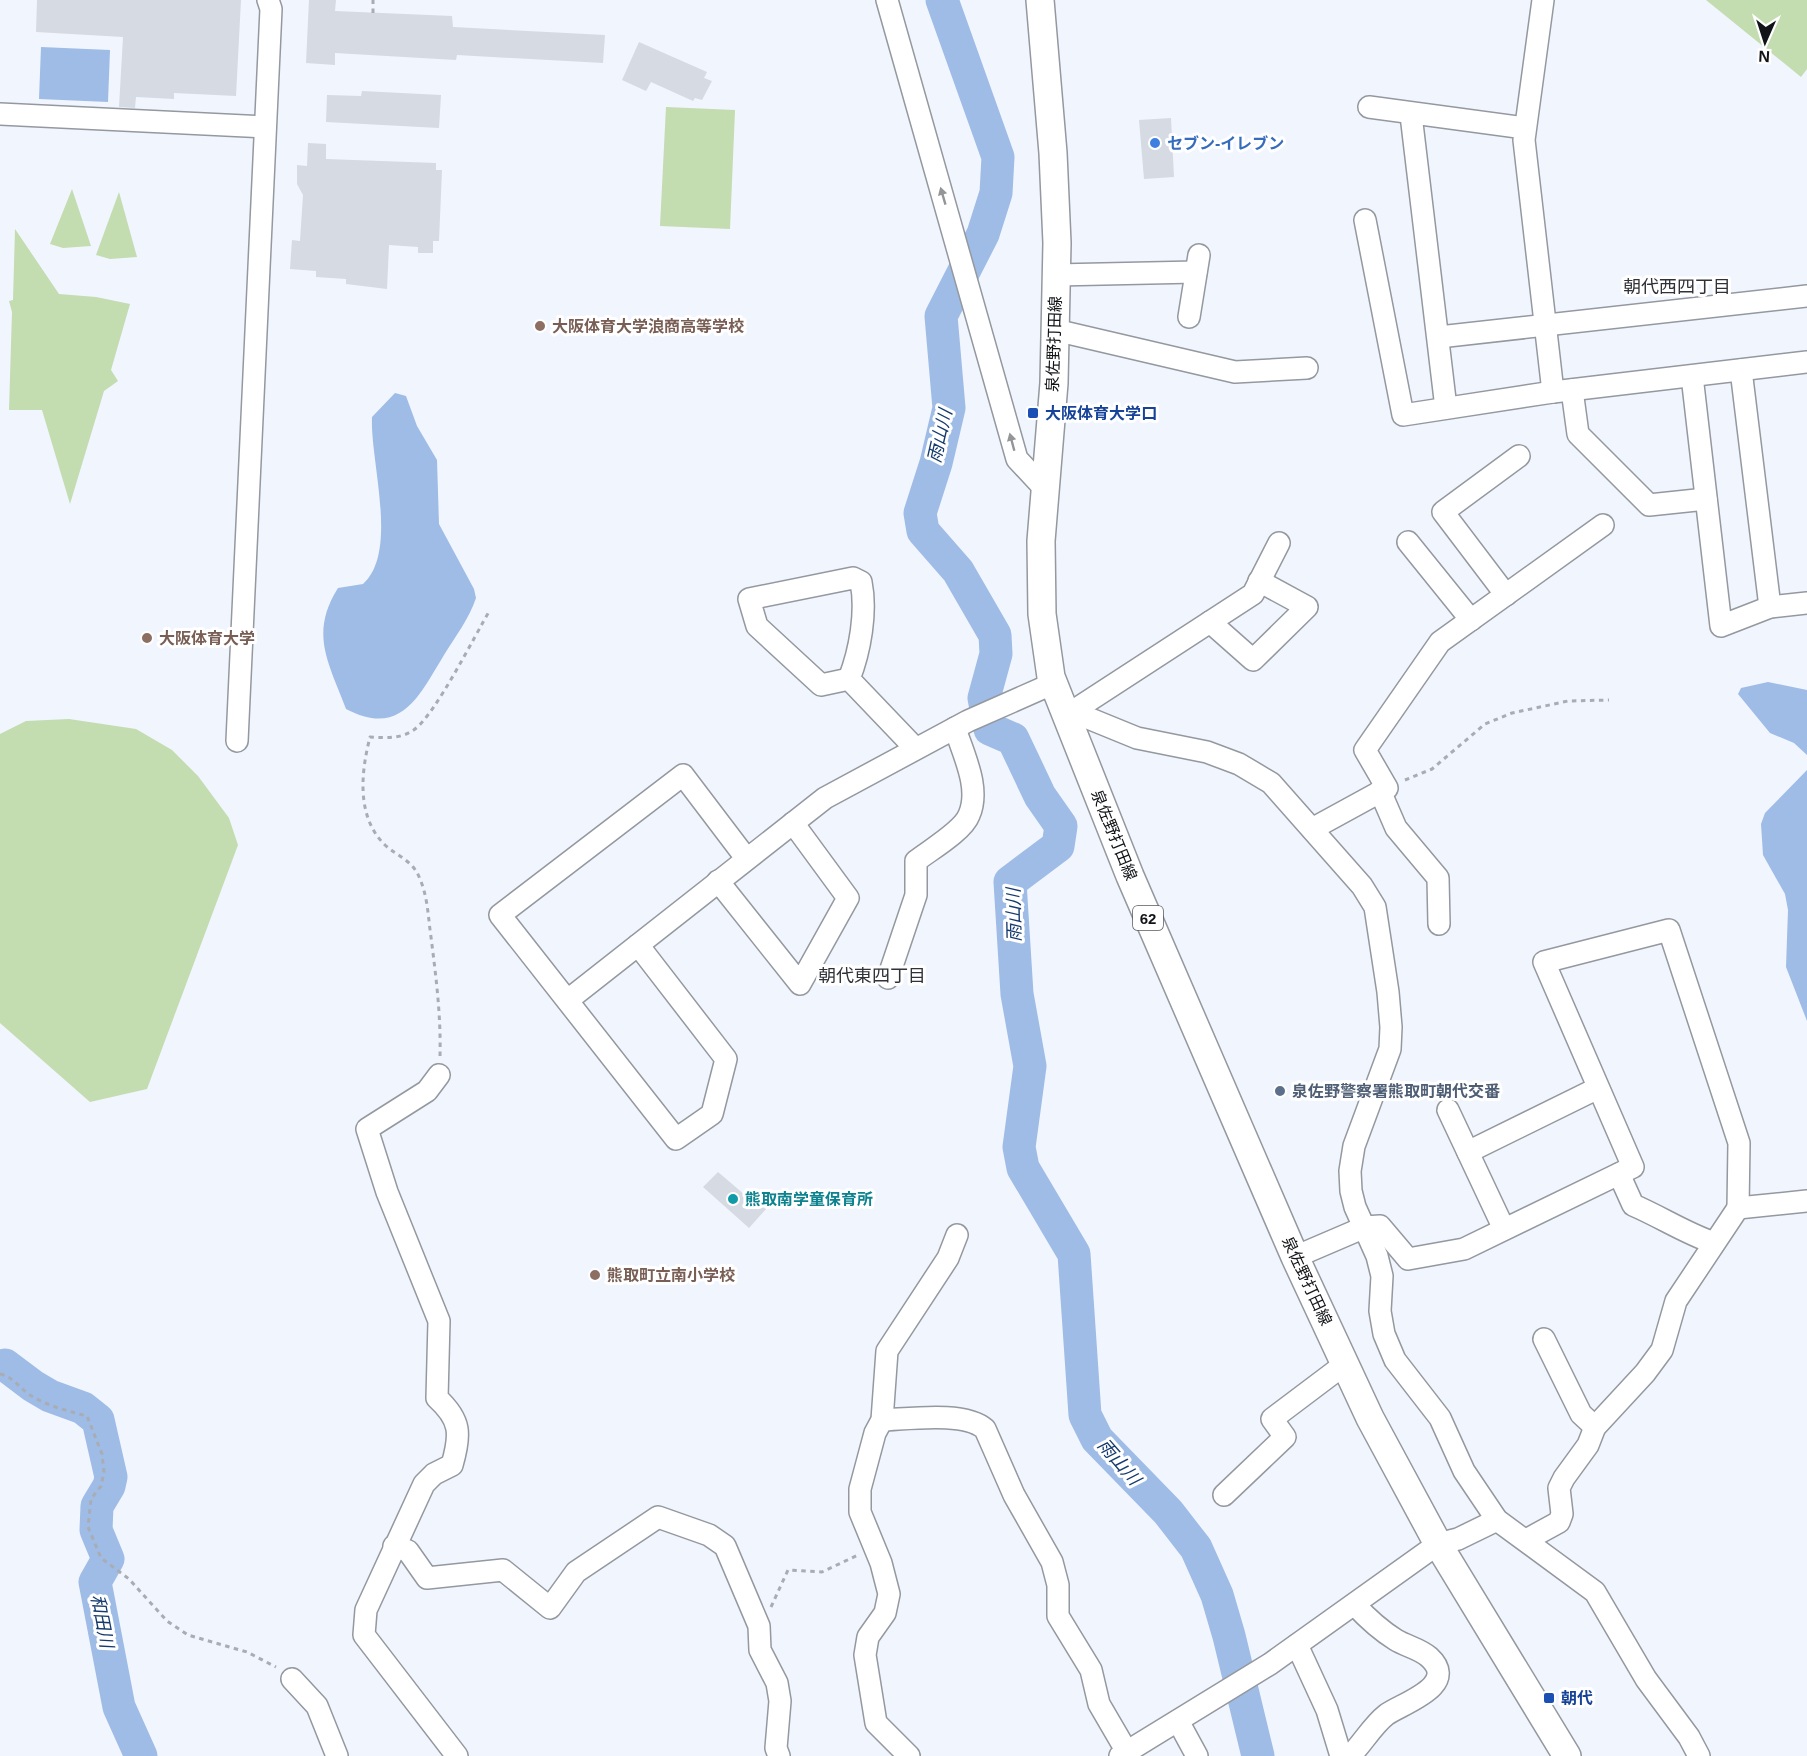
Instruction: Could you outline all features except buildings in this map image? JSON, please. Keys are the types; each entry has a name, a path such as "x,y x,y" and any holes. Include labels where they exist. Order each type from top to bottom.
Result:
{"main road":[{"name":"泉佐野打田線","path":"1040,0 1053,153 1056,275 1054,383 1041,541 1041,614 1054,683 1130,876 1295,1257 1345,1364 1402,1481 1567,1756"}],"street":[{"path":"237,741 270,9 268,0"},
{"path":"887,0 1017,459 1045,489"},
{"path":"1542,0 1524,140 1545,326 1563,391 1578,434 1628,497 1649,505 1706,499"},
{"path":"1369,107 1411,115 1525,128"},
{"path":"0,114 264,127"},
{"path":"1411,115 1446,408"},
{"path":"1365,220 1404,415 1563,391 1807,362"},
{"path":"1056,275 1198,264 1189,317"},
{"path":"1439,337 1807,296"},
{"path":"1055,330 1235,372 1307,368"},
{"path":"1741,370 1770,607"},
{"path":"1692,376 1721,626 1770,607 1807,603"},
{"path":"1506,595 1443,512 1519,456"},
{"path":"1440,924 1438,878 1396,828 1384,789 1365,750 1440,642 1603,525"},
{"path":"1407,542 1471,620"},
{"path":"1067,712 1253,594 1279,543"},
{"path":"853,578 861,582 864,598 855,664 849,680 821,685 757,626 749,599 853,578"},
{"path":"1210,621 1253,660 1307,607 1259,581"},
{"path":"849,680 915,748"},
{"path":"568,1000 825,798 915,748 1009,701 1054,683"},
{"path":"1067,712 1137,738 1207,752 1239,764 1271,783 1362,886 1375,907 1388,992 1390,1049 1354,1146 1350,1171 1354,1207 1377,1256 1382,1276 1380,1311 1384,1334 1395,1360 1440,1418 1464,1471 1497,1520 1595,1592 1646,1679 1689,1737 1699,1756"},
{"path":"888,978 916,895 916,861 969,816 973,800 972,783 961,725"},
{"path":"638,945 726,1059 712,1114 676,1139 500,915 683,775 746,858"},
{"path":"1312,829 1384,789"},
{"path":"718,881 800,984 848,898 793,823"},
{"path":"1295,1257 1365,1227 1380,1226 1408,1259 1464,1249 1633,1167 1544,962 1669,930 1740,1143 1738,1208 1676,1301 1662,1350 1645,1373 1595,1427 1588,1445 1558,1488 1562,1514 1559,1522 1527,1540"},
{"path":"439,1076 427,1091 367,1129 387,1192 439,1321 437,1398 450,1410 458,1424 456,1450 452,1465 434,1474 424,1484 366,1610 364,1635 457,1756"},
{"path":"1468,1152 1598,1088"},
{"path":"1448,1110 1504,1229"},
{"path":"1619,1174 1632,1205 1667,1220 1684,1232 1714,1243"},
{"path":"1738,1208 1807,1201"},
{"path":"909,1756 876,1723 865,1655 868,1637 885,1613 890,1594 860,1512 860,1489 875,1433 882,1420 887,1351 948,1258 957,1235"},
{"path":"1544,1339 1581,1414 1595,1427"},
{"path":"1224,1496 1285,1437 1272,1419 1345,1364"},
{"path":"882,1420 962,1420 977,1422 985,1429 1014,1495 1053,1562 1058,1585 1058,1616 1091,1670 1099,1704 1124,1754 1270,1664 1438,1544 1458,1539 1497,1520"},
{"path":"394,1546 408,1551 427,1578 503,1570 550,1608 576,1572 658,1517 709,1535 725,1546 759,1626 760,1650 777,1683 780,1701 776,1748 779,1756"},
{"path":"1350,1756 1386,1714 1429,1690 1437,1677 1435,1664 1428,1656 1397,1641 1370,1621 1355,1605"},
{"path":"1297,1645 1327,1710 1341,1756"},
{"path":"292,1679 317,1706 338,1756"},
{"path":"1179,1721 1197,1756"}],"path":[{"path":"373,0 373,12"},
{"path":"439,1076 441,1025 429,910 415,867 386,846 369,822 362,779 370,737 387,738 403,735 425,720 490,610"},
{"path":"1384,789 1432,769 1485,724 1512,713 1568,701 1609,700"},
{"path":"0,1374 9,1376 29,1395 87,1416 102,1454 104,1472 101,1486 92,1499 88,1527 101,1558 129,1578 167,1621 181,1631 247,1652 279,1668 292,1679"},
{"path":"759,1626 766,1617 789,1570 822,1572 874,1547"}],"green space":[{"path":"1706,0 1807,0 1807,69 1801,77"},
{"path":"666,107 735,110 730,229 660,226"},
{"path":"72,189 91,246 63,248 50,244"},
{"path":"119,192 137,257 110,259 96,255"},
{"path":"15,229 59,294 96,297 130,304 111,370 118,381 104,391 70,504 42,410 9,410 12,312 9,301 13,300"},
{"path":"69,719 136,729 172,750 198,776 229,818 238,845 147,1089 90,1102 0,1023 0,734 26,721"}],"water":[{"path":"41,47 110,50 108,102 39,99"},
{"path":"395,393 406,396 417,426 437,460 439,524 474,589 476,598 470,613 417,698 395,715 381,719 365,717 346,709 328,663 323,634 329,605 338,588 363,584 374,569 379,551 381,529 372,417"},
{"path":"1768,682 1807,690 1807,755 1794,743 1770,733 1738,694 1741,688"},
{"path":"1807,770 1807,1021 1786,967 1788,910 1785,894 1763,855 1761,824 1765,813"}],"waterway":[{"name":"雨山川","path":"942,0 998,157 996,193 983,234 941,316 949,408 936,463 920,513 923,531 958,571 995,635 996,654 984,698 990,729 1013,739 1040,796 1061,826 1058,846 1010,882 1017,994 1030,1066 1019,1147 1023,1168 1074,1254 1085,1415 1097,1439 1168,1512 1196,1548 1217,1595 1258,1756"},
{"name":"和田川","path":"5,1365 33,1386 50,1396 83,1408 98,1420 111,1477 109,1486 97,1506 96,1530 108,1559 95,1582 119,1707 141,1756"}],"place":[{"name":"セブン-イレブン","path":"1155,143"},
{"name":"大阪体育大学浪商高等学校","path":"540,326"},
{"name":"大阪体育大学口","path":"1033,413"},
{"name":"大阪体育大学","path":"147,638"},
{"name":"泉佐野警察署熊取町朝代交番","path":"1280,1091"},
{"name":"熊取南学童保育所","path":"733,1199"},
{"name":"熊取町立南小学校","path":"595,1275"},
{"name":"朝代","path":"1549,1698"}],"district":[{"name":"朝代西四丁目","path":"1677,287"},
{"name":"朝代東四丁目","path":"872,976"}]}
